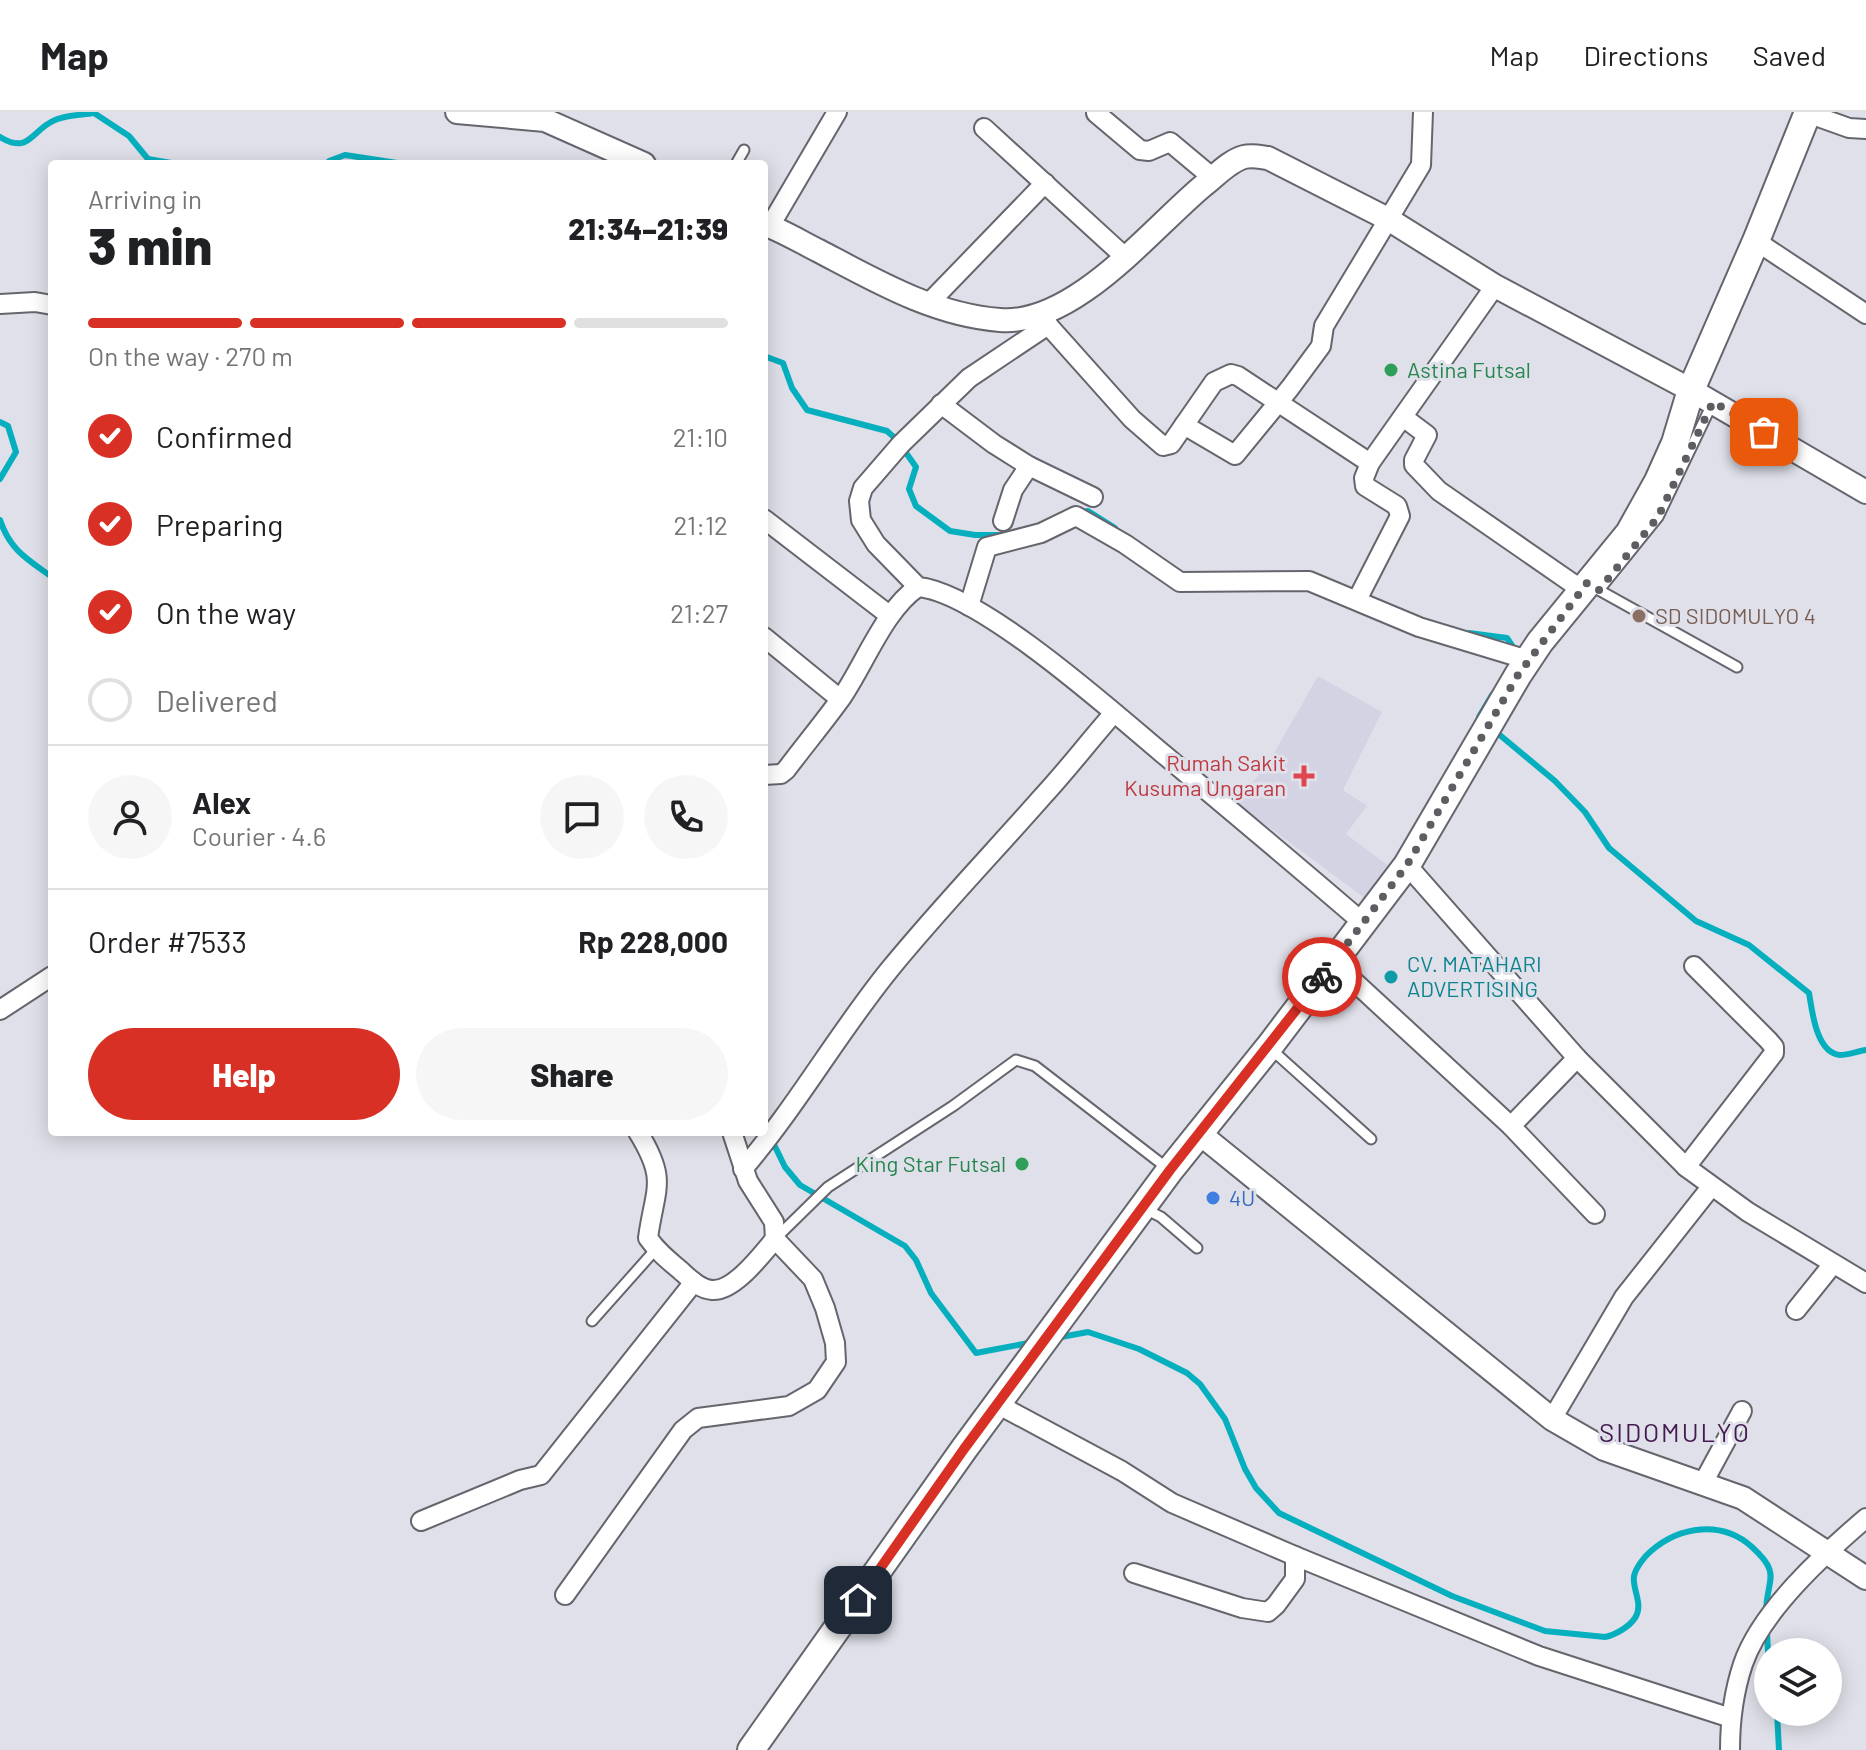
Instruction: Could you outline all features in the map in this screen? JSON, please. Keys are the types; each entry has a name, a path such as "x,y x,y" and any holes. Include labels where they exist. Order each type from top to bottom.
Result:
{"main road":[{"path":"751,1750 964,1449 1170,1170 1269,1047 1407,865 1486,728 1521,659 1589,588 1629,533 1702,396 1756,241 1807,113"}],"street":[{"path":"457,112 547,116 636,160"},
{"path":"768,223 837,112"},
{"path":"1184,425 1235,455 1321,346 1324,326 1421,165 1423,112"},
{"path":"1096,113 1140,150 1149,151 1170,142 1213,178"},
{"path":"1807,113 1849,128 1866,129"},
{"path":"984,128 1125,257"},
{"path":"918,587 876,544 859,513 863,488 899,447 969,378 1087,290 1213,178 1242,157 1268,158 1388,219 1495,286 1702,396 1866,492"},
{"path":"928,304 1045,183"},
{"path":"768,226 879,283 928,304 971,317 1003,321 1046,319 1132,419 1163,446 1171,444 1214,382 1231,374 1370,463"},
{"path":"1756,241 1866,314"},
{"path":"1359,595 1400,516 1397,506 1365,486 1364,478 1370,463 1495,286"},
{"path":"0,304 48,304"},
{"path":"941,404 1029,466 1093,497"},
{"path":"1403,417 1427,435 1414,465 1439,491 1589,588"},
{"path":"1003,521 1013,490 1029,466"},
{"path":"969,606 987,547 1041,533 1076,516 1125,544 1180,582 1309,581 1359,595 1419,627 1521,659"},
{"path":"768,522 889,615"},
{"path":"768,775 781,774 786,770 840,699 889,615 907,594 918,587 930,588 969,606 1037,652 1362,922"},
{"path":"768,640 840,699"},
{"path":"743,1169 778,1129 826,1056 889,971 1114,713"},
{"path":"1407,865 1577,1058 1686,1167 1711,1187 1866,1283"},
{"path":"1333,962 1511,1126 1595,1214"},
{"path":"1686,1167 1774,1053 1774,1047 1768,1040 1694,966"},
{"path":"0,1010 48,979"},
{"path":"1511,1126 1577,1058"},
{"path":"1199,1133 1552,1419 1604,1449 1743,1498 1866,1578"},
{"path":"640,1136 657,1172 659,1188 648,1238 656,1249 694,1282 711,1290 725,1287 754,1263 775,1239"},
{"path":"565,1595 683,1430 698,1418 789,1406 817,1390 836,1362 835,1343 813,1279 775,1239 774,1222 754,1193 733,1136"},
{"path":"1552,1419 1624,1297 1711,1187"},
{"path":"1796,1310 1833,1264"},
{"path":"421,1521 520,1480 541,1475 694,1282"},
{"path":"999,1405 1122,1471 1172,1503 1295,1556 1539,1656 1731,1718"},
{"path":"1703,1483 1742,1411"},
{"path":"1730,1750 1731,1718 1743,1664 1763,1625 1826,1552 1866,1518"},
{"path":"1134,1573 1242,1608 1268,1612 1295,1579 1295,1556"}],"lane":[{"path":"738,160 744,150"},
{"path":"1589,588 1737,667"},
{"path":"1269,1047 1371,1139"},
{"path":"775,1239 828,1187 953,1106 1016,1060 1035,1066 1170,1170"},
{"path":"1142,1208 1161,1217 1197,1248"},
{"path":"592,1321 656,1249"}],"shaded area":[{"name":"Rumah Sakit Kusuma Ungaran","path":"1318,676 1382,712 1343,790 1367,806 1346,834 1390,867 1366,899 1236,803 1269,762"}],"waterway":[{"path":"0,137 10,142 24,142 55,120 94,113 129,136 148,159 154,160"},
{"path":"332,160 345,155 378,160"},
{"path":"768,357 783,363 792,388 807,410 887,431 897,440 916,467 909,489 916,506 950,531 1004,535"},
{"path":"0,422 8,426 16,452 0,479"},
{"path":"1079,513 1088,511 1115,528"},
{"path":"0,520 14,546 48,574"},
{"path":"1469,633 1507,638 1515,650"},
{"path":"1483,721 1479,717 1492,695"},
{"path":"1495,731 1555,781 1585,812 1609,848 1696,921 1749,945 1809,993 1814,1020 1825,1047 1840,1055 1866,1050"},
{"path":"768,1132 785,1167 800,1185 905,1246 916,1260 931,1293 976,1353 1034,1342"},
{"path":"1056,1338 1088,1332 1139,1349 1187,1373 1200,1384 1225,1419 1245,1469 1256,1488 1279,1513 1452,1596 1545,1631 1605,1637 1622,1630 1635,1618 1638,1602 1634,1576 1649,1553 1675,1536 1715,1530 1740,1538 1767,1564 1771,1578 1766,1613"},
{"path":"1767,1632 1767,1638"},
{"path":"1778,1726 1779,1750"}],"way so far":[{"path":"1322,977 1407,865 1467,759 1540,642 1587,583 1599,590 1658,517 1713,402 1764,432"}],"place":[{"name":"Astina Futsal","path":"1391,370"},
{"name":"SD SIDOMULYO 4","path":"1639,616"},
{"name":"Rumah Sakit Kusuma Ungaran","path":"1304,776"},
{"name":"CV. MATAHARI ADVERTISING","path":"1391,977"},
{"name":"King Star Futsal","path":"1022,1164"},
{"name":"4U","path":"1213,1198"}],"district":[{"name":"SIDOMULYO","path":"1675,1433"}],"route":[{"path":"858,1600 964,1449 1170,1170 1322,977"}]}
